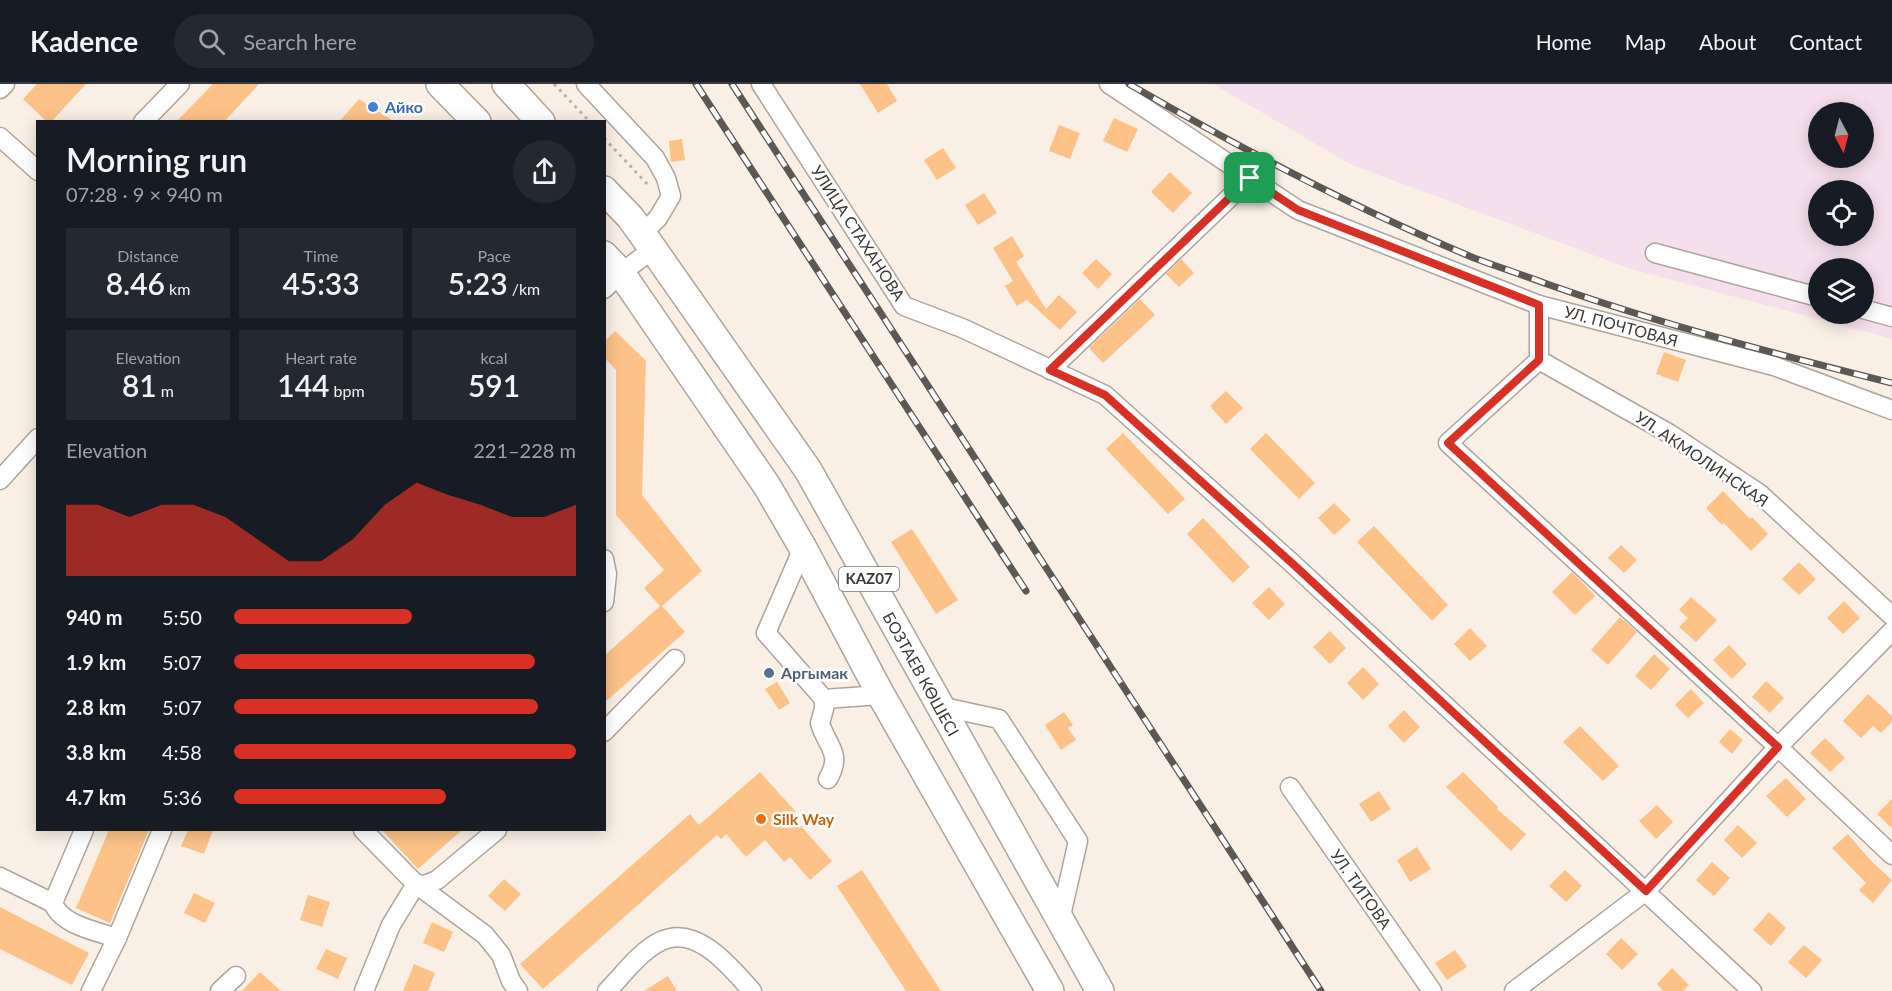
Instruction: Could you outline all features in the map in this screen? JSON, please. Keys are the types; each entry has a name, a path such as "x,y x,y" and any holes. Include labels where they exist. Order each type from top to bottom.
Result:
{"highway":[{"path":"440,84 475,120"},
{"path":"506,84 539,120"},
{"name":"БОЗТАЕВ КӨШЕСІ","path":"606,192 630,217 648,241 808,470 1100,991"},
{"name":"KAZ07","path":"610,272 767,486 803,548 881,695 1050,991"}],"street":[{"path":"0,89 5,84"},
{"path":"146,120 180,84"},
{"path":"586,84 655,158 666,178 671,196 648,241 610,272"},
{"name":"УЛИЦА СТАХАНОВА","path":"762,84 904,306 962,328 1105,395 1293,564 1752,991"},
{"name":"УЛ. ПОЧТОВАЯ","path":"1108,84 1298,210 1539,305 1774,366 1892,410"},
{"path":"0,137 36,169"},
{"path":"1050,370 1250,178"},
{"path":"1655,253 1808,294"},
{"path":"1539,305 1539,360 1448,443 1892,855"},
{"path":"1874,312 1892,317"},
{"name":"УЛ. АКМОЛИНСКАЯ","path":"1539,360 1670,434 1760,494 1892,616"},
{"path":"0,480 36,440"},
{"path":"803,548 766,633 824,699 820,723 830,743 835,762 835,767 828,779"},
{"path":"1514,991 1646,891 1778,747 1892,631"},
{"path":"606,730 675,658"},
{"path":"824,699 881,695"},
{"path":"939,706 999,719 1078,841 1060,920"},
{"name":"УЛ. ТИТОВА","path":"1290,787 1432,991"},
{"path":"53,903 84,831"},
{"path":"91,991 117,938 162,831"},
{"path":"364,831 416,884 485,935 501,955 511,981 518,991"},
{"path":"416,884 426,885 437,880 496,831"},
{"path":"0,877 53,903 56,911 74,923 117,938"},
{"path":"364,991 391,924 416,884"},
{"path":"607,991 643,954 662,941 681,937 703,945 733,969 752,991"},
{"path":"220,991 236,976"}],"path":[{"path":"554,84 588,120"},
{"path":"606,140 666,204"}],"shaded area":[{"path":"1213,84 1892,84 1892,339 1836,324 1874,324 1874,258 1808,258 1808,316 1631,269 1352,165"}],"building":[{"path":"37,84 86,84 53,120 45,120 23,99"},
{"path":"213,84 259,84 226,120 178,120"},
{"path":"860,84 887,84 897,101 878,113"},
{"path":"359,99 392,120 341,120"},
{"path":"1114,118 1138,129 1127,152 1103,141"},
{"path":"1059,125 1080,133 1070,159 1049,151"},
{"path":"682,139 685,160 671,162 669,141"},
{"path":"943,148 956,168 937,180 924,160"},
{"path":"1170,172 1192,193 1173,213 1151,192"},
{"path":"984,193 997,213 978,225 965,205"},
{"path":"1012,236 1024,256 1016,262 1046,309 1059,295 1077,312 1060,330 1027,300 1017,306 1005,286 1013,281 993,248"},
{"path":"1096,259 1112,274 1098,289 1082,273"},
{"path":"1181,259 1194,273 1179,287 1166,274"},
{"path":"1140,299 1155,315 1103,363 1089,348"},
{"path":"615,331 646,361 642,495 702,571 662,606 685,632 606,701 606,654 660,606 644,588 664,570 616,515 616,370 606,359 606,340"},
{"path":"1664,352 1686,360 1678,382 1656,374"},
{"path":"1226,391 1243,408 1226,424 1210,406"},
{"path":"1123,433 1185,499 1168,514 1106,449"},
{"path":"1266,433 1315,483 1299,499 1250,449"},
{"path":"1723,491 1768,534 1751,551 1706,508"},
{"path":"1334,503 1351,520 1334,535 1318,518"},
{"path":"1203,518 1250,567 1233,583 1187,534"},
{"path":"1374,526 1448,605 1432,621 1357,542"},
{"path":"912,529 958,600 936,614 891,542"},
{"path":"1621,545 1637,560 1624,573 1608,558"},
{"path":"1799,562 1816,579 1799,595 1782,579"},
{"path":"1572,572 1595,596 1575,615 1552,592"},
{"path":"1269,587 1285,604 1269,620 1252,603"},
{"path":"1691,597 1717,620 1696,642 1679,627 1688,618 1679,610"},
{"path":"1844,601 1860,618 1843,634 1827,618"},
{"path":"1620,617 1637,632 1608,665 1591,650"},
{"path":"1470,628 1487,646 1470,661 1454,644"},
{"path":"1330,631 1346,648 1330,664 1313,647"},
{"path":"1729,645 1747,664 1732,679 1713,660"},
{"path":"1654,654 1670,669 1651,690 1635,676"},
{"path":"1363,667 1379,684 1363,700 1347,683"},
{"path":"1766,681 1784,698 1770,713 1752,697"},
{"path":"777,682 790,703 779,710 765,689"},
{"path":"1691,689 1704,703 1688,718 1675,705"},
{"path":"1868,694 1892,716 1892,722 1881,733 1873,726 1861,738 1843,721"},
{"path":"1404,710 1420,727 1404,743 1388,726"},
{"path":"1064,712 1073,725 1068,728 1076,740 1061,750 1045,725"},
{"path":"1580,726 1619,766 1603,781 1563,742"},
{"path":"1730,729 1743,740 1732,754 1719,742"},
{"path":"1825,738 1845,758 1830,772 1810,753"},
{"path":"760,772 796,812 792,816 832,861 810,880 790,857 784,862 765,840 746,857 726,834 721,839 717,835 543,989 520,964 690,814 699,825"},
{"path":"1463,772 1498,807 1497,809 1526,834 1511,851 1446,787"},
{"path":"1786,778 1806,799 1787,817 1766,796"},
{"path":"1379,791 1391,809 1371,822 1359,804"},
{"path":"1892,799 1892,828 1877,814"},
{"path":"1657,805 1673,822 1656,839 1639,821"},
{"path":"1738,825 1757,843 1742,858 1724,840"},
{"path":"109,831 149,831 110,923 76,908"},
{"path":"188,831 213,831 204,854 181,846"},
{"path":"383,831 461,831 418,869"},
{"path":"1848,834 1870,860 1892,880 1873,903 1859,890 1866,883 1832,848"},
{"path":"1417,847 1431,869 1410,882 1397,860"},
{"path":"1712,862 1730,878 1714,896 1696,880"},
{"path":"862,870 941,991 906,991 837,886"},
{"path":"1565,870 1582,886 1566,902 1549,886"},
{"path":"504,879 521,894 505,911 488,896"},
{"path":"194,893 215,903 205,923 184,913"},
{"path":"308,895 330,902 322,927 300,920"},
{"path":"0,907 89,953 72,985 0,949"},
{"path":"1769,912 1786,928 1771,946 1753,930"},
{"path":"432,922 453,932 444,952 423,943"},
{"path":"1621,938 1638,954 1622,970 1606,954"},
{"path":"1804,945 1822,960 1806,978 1788,962"},
{"path":"326,949 347,958 338,979 316,969"},
{"path":"1455,950 1467,967 1447,980 1435,963"},
{"path":"414,964 435,973 428,991 403,991"},
{"path":"1672,968 1689,985 1683,991 1663,991 1657,984"},
{"path":"260,972 281,991 242,991"},
{"path":"668,976 677,991 644,991"}],"railway":[{"path":"696,84 1026,591"},
{"path":"732,84 1321,991"},
{"path":"1129,84 1298,177 1474,258 1589,299 1675,325 1892,383"}],"place":[{"name":"Айко","path":"373,107"},
{"name":"Аргымак","path":"769,673"},
{"name":"Silk Way","path":"761,819"}],"route":[{"path":"1250,178 1298,210 1539,305 1539,360 1448,443 1778,747 1646,891 1293,564 1105,395 1050,370 1250,178"}]}
